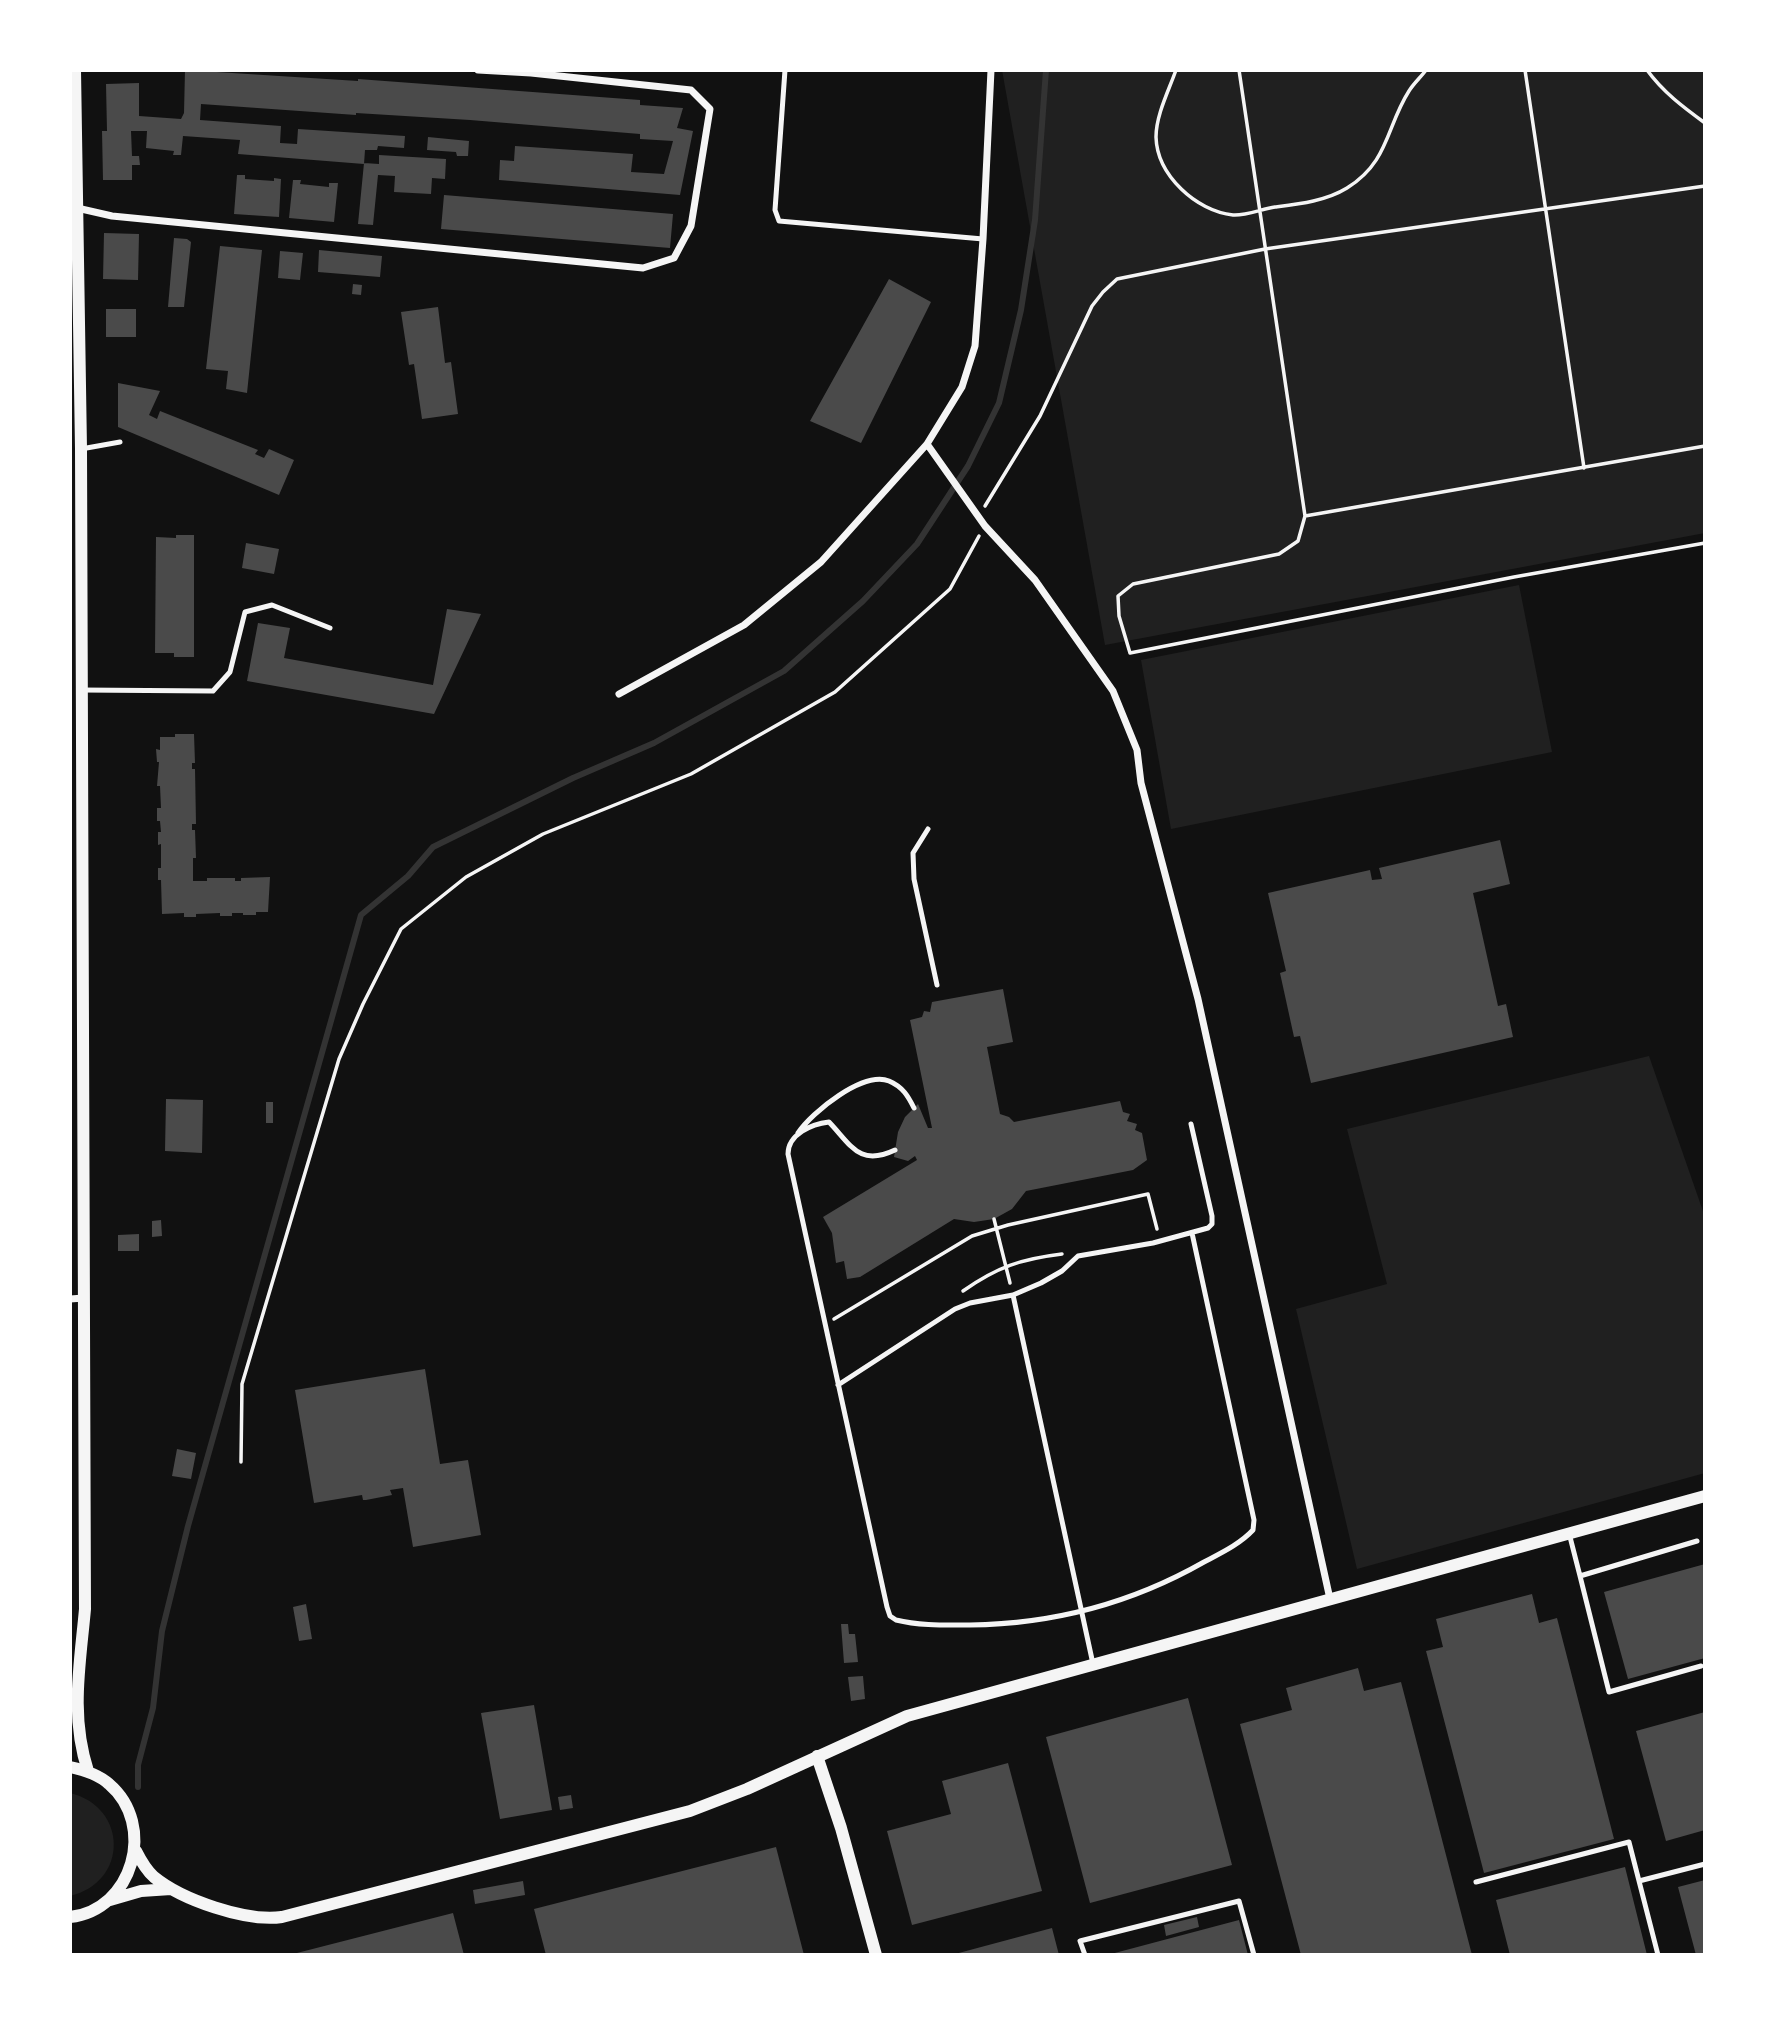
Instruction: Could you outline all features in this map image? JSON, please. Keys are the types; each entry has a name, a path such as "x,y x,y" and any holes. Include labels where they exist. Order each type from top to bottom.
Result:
{"street":[{"path":"75,70 75,449 82,690 76,907 77,1298 85,1609 76,1706 82,1752 88,1771"},
{"path":"77,208 112,216 643,268 674,258 691,226 710,109 691,90 545,74 478,70"},
{"path":"619,694 744,625 821,562 927,443 962,387 975,346 991,70"},
{"path":"927,443 985,526 1035,580 1113,691 1137,750 1141,783 1198,999 1330,1599"},
{"path":"136,1851 153,1876 171,1889 231,1913 258,1919 282,1917 690,1811 747,1789 906,1716 1705,1496"},
{"path":"70,1723 76,1706"},
{"path":"817,1756 841,1828 876,1955"},
{"path":"70,1767 88,1771 109,1784 125,1803 134,1826 136,1851 127,1878 110,1900"},
{"path":"72,1919 110,1900 141,1891 171,1889"}],"lane":[{"path":"785,70 775,210 779,221 983,239"},
{"path":"75,449 120,442"},
{"path":"82,690 213,691 230,672 245,612 272,604 330,628"},
{"path":"928,829 913,853 914,879 937,985"},
{"path":"914,1108 906,1091 887,1080 866,1081 833,1100 804,1123 788,1145 890,1616 908,1623 981,1625 1021,1622 1082,1612 1173,1580 1223,1552 1253,1530 1254,1520 1192,1233"},
{"path":"796,1135 820,1123 829,1122 850,1148 864,1155 883,1156 895,1150"},
{"path":"838,1385 955,1309 970,1303 1013,1295 1041,1283 1062,1271 1078,1256 1160,1241 1208,1228 1212,1224 1212,1216 1191,1124"},
{"path":"1013,1295 1093,1664"},
{"path":"1569,1534 1609,1692 1701,1666"},
{"path":"1580,1576 1697,1541"},
{"path":"1476,1882 1629,1842 1658,1955"},
{"path":"1639,1881 1705,1864"},
{"path":"1085,1955 1080,1941 1239,1901 1254,1955"}],"path":[{"path":"1176,70 1156,136 1159,152 1170,175 1183,191 1203,207 1234,216 1314,201 1346,189 1373,167 1409,91 1426,70"},
{"path":"1239,70 1305,516 1298,541 1279,554 1133,584 1118,596 1119,616 1130,653 1514,577 1705,543"},
{"path":"1525,70 1584,468"},
{"path":"1647,70 1656,83 1679,105 1705,123"},
{"path":"978,517 1040,415 1093,306 1117,279 1265,249 1705,186"},
{"path":"1305,516 1705,446"},
{"path":"241,1462 242,1384 339,1059 401,929 466,877 542,834 691,774 835,692 950,589 985,526"},
{"path":"825,1324 972,1236 1009,1224 1148,1194 1160,1241"},
{"path":"994,1219 1013,1295"},
{"path":"955,1309 956,1297 989,1273 1005,1266 1041,1256 1078,1256"}],"shaded area":[{"path":"1002,70 1705,70 1705,533 1105,645"},
{"path":"1519,585 1552,752 1171,829 1141,660"},
{"path":"1649,1056 1705,1217 1705,1473 1357,1569 1296,1309 1387,1284 1347,1129"},
{"path":"70,1793 89,1801 103,1813 111,1828 114,1844 111,1861 103,1876 89,1888 70,1896"}],"building":[{"path":"185,70 358,79 640,100 640,105 683,108 677,128 693,131 680,195 499,180 500,160 514,161 515,146 633,154 631,172 664,174 673,141 640,139 640,134 470,120 201,104 200,120 281,126 280,143 297,144 298,129 405,136 404,148 378,146 377,150 365,150 364,164 238,154 240,140 183,136 181,155 173,155 174,151 146,148 147,131 131,131 132,156 139,156 140,165 132,165 132,180 103,180 102,131 107,131 106,84 139,83 139,116 181,119 184,113"},
{"path":"428,137 469,141 468,156 457,156 456,152 427,150"},
{"path":"379,155 446,159 445,179 432,178 431,194 394,192 395,176 378,175 373,225 358,224 364,163 379,164"},
{"path":"237,175 245,175 245,179 281,179 279,217 234,214"},
{"path":"293,180 301,180 300,184 329,187 329,183 338,183 334,222 289,218"},
{"path":"444,195 673,214 670,248 441,229"},
{"path":"104,233 139,234 138,280 103,279"},
{"path":"174,238 191,242 184,307 168,307"},
{"path":"220,246 262,250 247,393 226,389 228,371 206,369"},
{"path":"319,250 382,256 380,277 318,272"},
{"path":"280,251 303,253 300,280 278,278"},
{"path":"889,279 931,302 861,443 810,421"},
{"path":"353,284 362,285 361,295 352,294"},
{"path":"438,307 445,363 451,362 458,414 422,419 414,364 409,365 401,312"},
{"path":"106,309 136,309 136,337 106,337"},
{"path":"118,383 160,391 149,415 157,419 160,411 258,450 255,454 264,458 269,449 294,460 279,495 118,427"},
{"path":"176,535 194,535 194,657 155,653 156,537 176,538"},
{"path":"246,543 279,549 274,574 242,568"},
{"path":"447,609 481,614 434,714 247,681 258,623 290,628 284,658 433,685"},
{"path":"175,734 194,734 195,763 192,763 192,769 195,769 196,824 192,824 192,830 195,830 196,858 193,858 193,881 235,878 235,881 241,881 241,878 270,877 268,912 256,912 256,915 232,913 232,916 220,916 220,913 196,914 196,917 184,917 184,913 162,914 161,880 158,880 161,844 158,845 158,832 161,832 160,821 157,821 157,808 161,808 160,786 157,786 159,762 156,749 160,750 160,737 175,737"},
{"path":"1500,840 1510,884 1473,893 1498,1006 1506,1004 1513,1037 1311,1083 1300,1036 1294,1037 1280,973 1286,971 1268,893 1370,870 1372,880 1382,879 1379,868"},
{"path":"1003,989 1013,1042 987,1047 1000,1114 1014,1122 1120,1101 1123,1112 1130,1114 1127,1121 1137,1124 1135,1130 1142,1133 1147,1160 1133,1170 1026,1191 1012,1209 994,1219 974,1222 954,1219 860,1277 847,1279 844,1261 836,1263 832,1233 823,1217 917,1160 915,1156 908,1161 894,1157 898,1132 905,1117 918,1104 928,1128 932,1128 910,1020 922,1017 924,1011 930,1012 932,1002"},
{"path":"166,1099 203,1100 202,1153 165,1151"},
{"path":"266,1102 273,1102 273,1123 266,1123"},
{"path":"161,1220 162,1236 152,1237 152,1221"},
{"path":"139,1234 139,1251 118,1251 118,1235"},
{"path":"425,1369 440,1464 468,1460 481,1535 413,1547 403,1488 390,1490 392,1495 366,1500 363,1500 362,1495 314,1503 295,1390"},
{"path":"177,1449 196,1453 191,1479 172,1476"},
{"path":"1705,1564 1705,1658 1628,1679 1604,1592"},
{"path":"1532,1594 1539,1623 1557,1618 1614,1839 1484,1873 1426,1651 1443,1647 1436,1619"},
{"path":"306,1604 312,1639 299,1641 293,1607"},
{"path":"841,1624 848,1624 849,1634 855,1634 858,1662 844,1663"},
{"path":"1358,1668 1364,1691 1401,1682 1472,1955 1301,1955 1240,1724 1292,1710 1286,1688"},
{"path":"863,1676 865,1699 851,1701 848,1677"},
{"path":"1188,1698 1232,1865 1090,1903 1046,1737"},
{"path":"534,1705 552,1810 500,1819 481,1713"},
{"path":"1705,1712 1705,1830 1666,1841 1636,1731"},
{"path":"1008,1763 1042,1891 912,1925 887,1831 951,1814 942,1781"},
{"path":"571,1795 573,1808 560,1810 558,1797"},
{"path":"776,1847 804,1955 546,1955 534,1909"},
{"path":"1625,1867 1647,1955 1510,1955 1496,1900"},
{"path":"1705,1880 1705,1955 1696,1955 1678,1887"},
{"path":"523,1881 525,1895 475,1904 473,1890"},
{"path":"453,1913 464,1955 293,1955 293,1954"},
{"path":"1197,1917 1199,1927 1166,1936 1164,1925"},
{"path":"1239,1920 1248,1955 1111,1955 1111,1954"},
{"path":"1052,1928 1059,1955 955,1955 955,1954"}],"waterway":[{"path":"138,1787 138,1765 153,1708 162,1631 188,1526 361,915 408,876 433,847 573,778 654,743 784,671 863,601 917,544 968,466 999,403 1021,310 1035,220 1046,70"}]}
